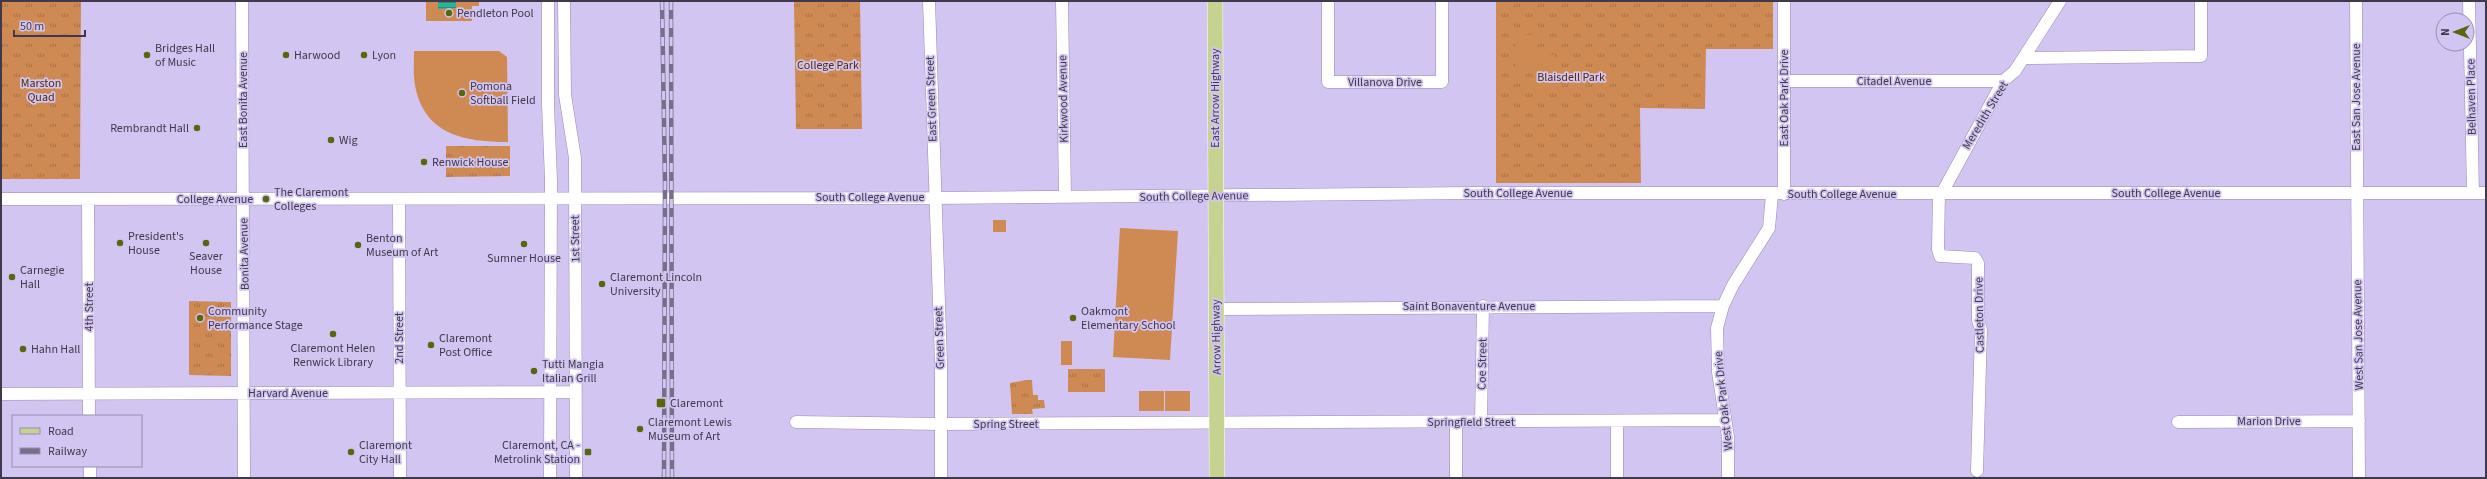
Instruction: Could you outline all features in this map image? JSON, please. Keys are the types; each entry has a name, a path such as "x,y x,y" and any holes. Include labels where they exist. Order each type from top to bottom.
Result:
{"main road":[{"name":"East Arrow Highway","path":"1215,1 1215,195"},
{"name":"Arrow Highway","path":"1215,195 1217,478"}],"street":[{"name":"East Bonita Avenue","path":"242,1 243,199"},
{"path":"548,1 550,478"},
{"name":"1st Street","path":"564,1 565,95 575,158 576,478"},
{"name":"East Green Street","path":"929,1 934,198"},
{"name":"Kirkwood Avenue","path":"1062,1 1065,197"},
{"name":"Villanova Drive","path":"1328,1 1328,82 1442,82 1442,1"},
{"name":"East Oak Park Drive","path":"1778,194 1784,81 1784,1"},
{"name":"Meredith Street","path":"1940,193 2003,81 2015,71 2025,58 2060,1"},
{"path":"2025,58 2201,56 2201,1"},
{"name":"East San Jose Avenue","path":"2356,1 2356,192"},
{"name":"Belhaven Place","path":"2469,1 2473,193"},
{"name":"Citadel Avenue","path":"1784,81 2003,81"},
{"name":"West San Jose Avenue","path":"2356,192 2359,478"},
{"name":"South College Avenue","path":"550,198 934,198 1472,193 2486,193"},
{"name":"Castleton Drive","path":"1940,193 1938,249 1940,256 1975,258 1978,263 1978,320 1981,330 1977,472"},
{"name":"West Oak Park Drive","path":"1728,478 1728,437 1718,372 1717,328 1723,306 1733,285 1769,228 1778,194"},
{"name":"College Avenue","path":"1,199 550,198"},
{"name":"Green Street","path":"934,198 941,424 941,478"},
{"name":"4th Street","path":"88,199 89,415"},
{"name":"Bonita Avenue","path":"243,199 244,478"},
{"name":"2nd Street","path":"399,199 400,478"},
{"name":"Saint Bonaventure Avenue","path":"1216,309 1483,306 1723,306"},
{"name":"Coe Street","path":"1481,422 1483,306"},
{"name":"Harvard Avenue","path":"1,394 576,392"},
{"name":"Springfield Street","path":"1217,424 1725,420"},
{"path":"1617,421 1617,478"},
{"name":"Marion Drive","path":"2178,422 2359,421"},
{"name":"Spring Street","path":"796,422 941,424 1217,424"},
{"path":"1456,422 1456,478"},
{"path":"90,467 90,478"}],"green space":[{"name":"Marston Quad","path":"1,1 81,1 80,179 1,179"},
{"name":"Pendleton Pool","path":"426,1 479,1 479,6 472,6 472,21 426,21"},
{"name":"College Park","path":"794,1 860,1 862,129 796,129"},
{"name":"Blaisdell Park","path":"1496,1 1773,1 1773,49 1706,49 1705,109 1640,108 1641,183 1496,183"},
{"path":"1515,35 1532,35 1532,70 1515,70"},
{"name":"Pomona Softball Field","path":"414,51 499,51 507,57 508,142 492,142 462,137 437,125 427,115 420,102 414,81"},
{"path":"1538,55 1554,55 1554,90 1537,90"},
{"path":"1652,90 1684,90 1685,103 1652,104"},
{"path":"446,146 510,146 510,176 446,177"},
{"path":"492,146 510,146 510,171 492,171"},
{"path":"452,151 483,151 483,169 452,169"},
{"path":"993,220 1006,220 1006,232 993,232"},
{"path":"1120,228 1178,231 1170,360 1113,357"},
{"path":"189,301 231,302 231,376 189,375"},
{"path":"1061,341 1072,341 1072,365 1061,365"},
{"path":"1068,369 1105,369 1105,392 1068,392"},
{"path":"1032,380 1033,395 1038,395 1038,400 1044,400 1045,408 1032,409 1033,414 1012,414 1010,383"},
{"path":"1139,391 1164,391 1164,411 1139,411"},
{"path":"1165,391 1190,391 1190,411 1165,411"}],"shaded area":[{"path":"438,1 456,1 456,8 438,9"}],"railway":[{"path":"662,1 665,184 664,478"},
{"path":"671,1 672,478"}],"place":[{"name":"Pendleton Pool","path":"449,13"},
{"name":"Bridges Hall of Music","path":"147,55"},
{"name":"Harwood","path":"286,55"},
{"name":"Lyon","path":"364,55"},
{"name":"Pomona Softball Field","path":"462,93"},
{"name":"Rembrandt Hall","path":"197,128"},
{"name":"Wig","path":"331,140"},
{"name":"Renwick House","path":"424,162"},
{"name":"The Claremont Colleges","path":"266,199"},
{"name":"President's House","path":"120,243"},
{"name":"Seaver House","path":"206,243"},
{"name":"Sumner House","path":"524,244"},
{"name":"Benton Museum of Art","path":"358,245"},
{"name":"Carnegie Hall","path":"12,277"},
{"name":"Claremont Lincoln University","path":"602,284"},
{"name":"Community Performance Stage","path":"200,318"},
{"name":"Oakmont Elementary School","path":"1073,318"},
{"name":"Claremont Helen Renwick Library","path":"333,334"},
{"name":"Claremont Post Office","path":"431,345"},
{"name":"Hahn Hall","path":"23,349"},
{"name":"Tutti Mangia Italian Grill","path":"534,371"},
{"name":"Claremont","path":"661,403"},
{"name":"Claremont Lewis Museum of Art","path":"640,429"},
{"name":"Claremont City Hall","path":"351,452"},
{"name":"Claremont, CA - Metrolink Station","path":"588,452"}]}
